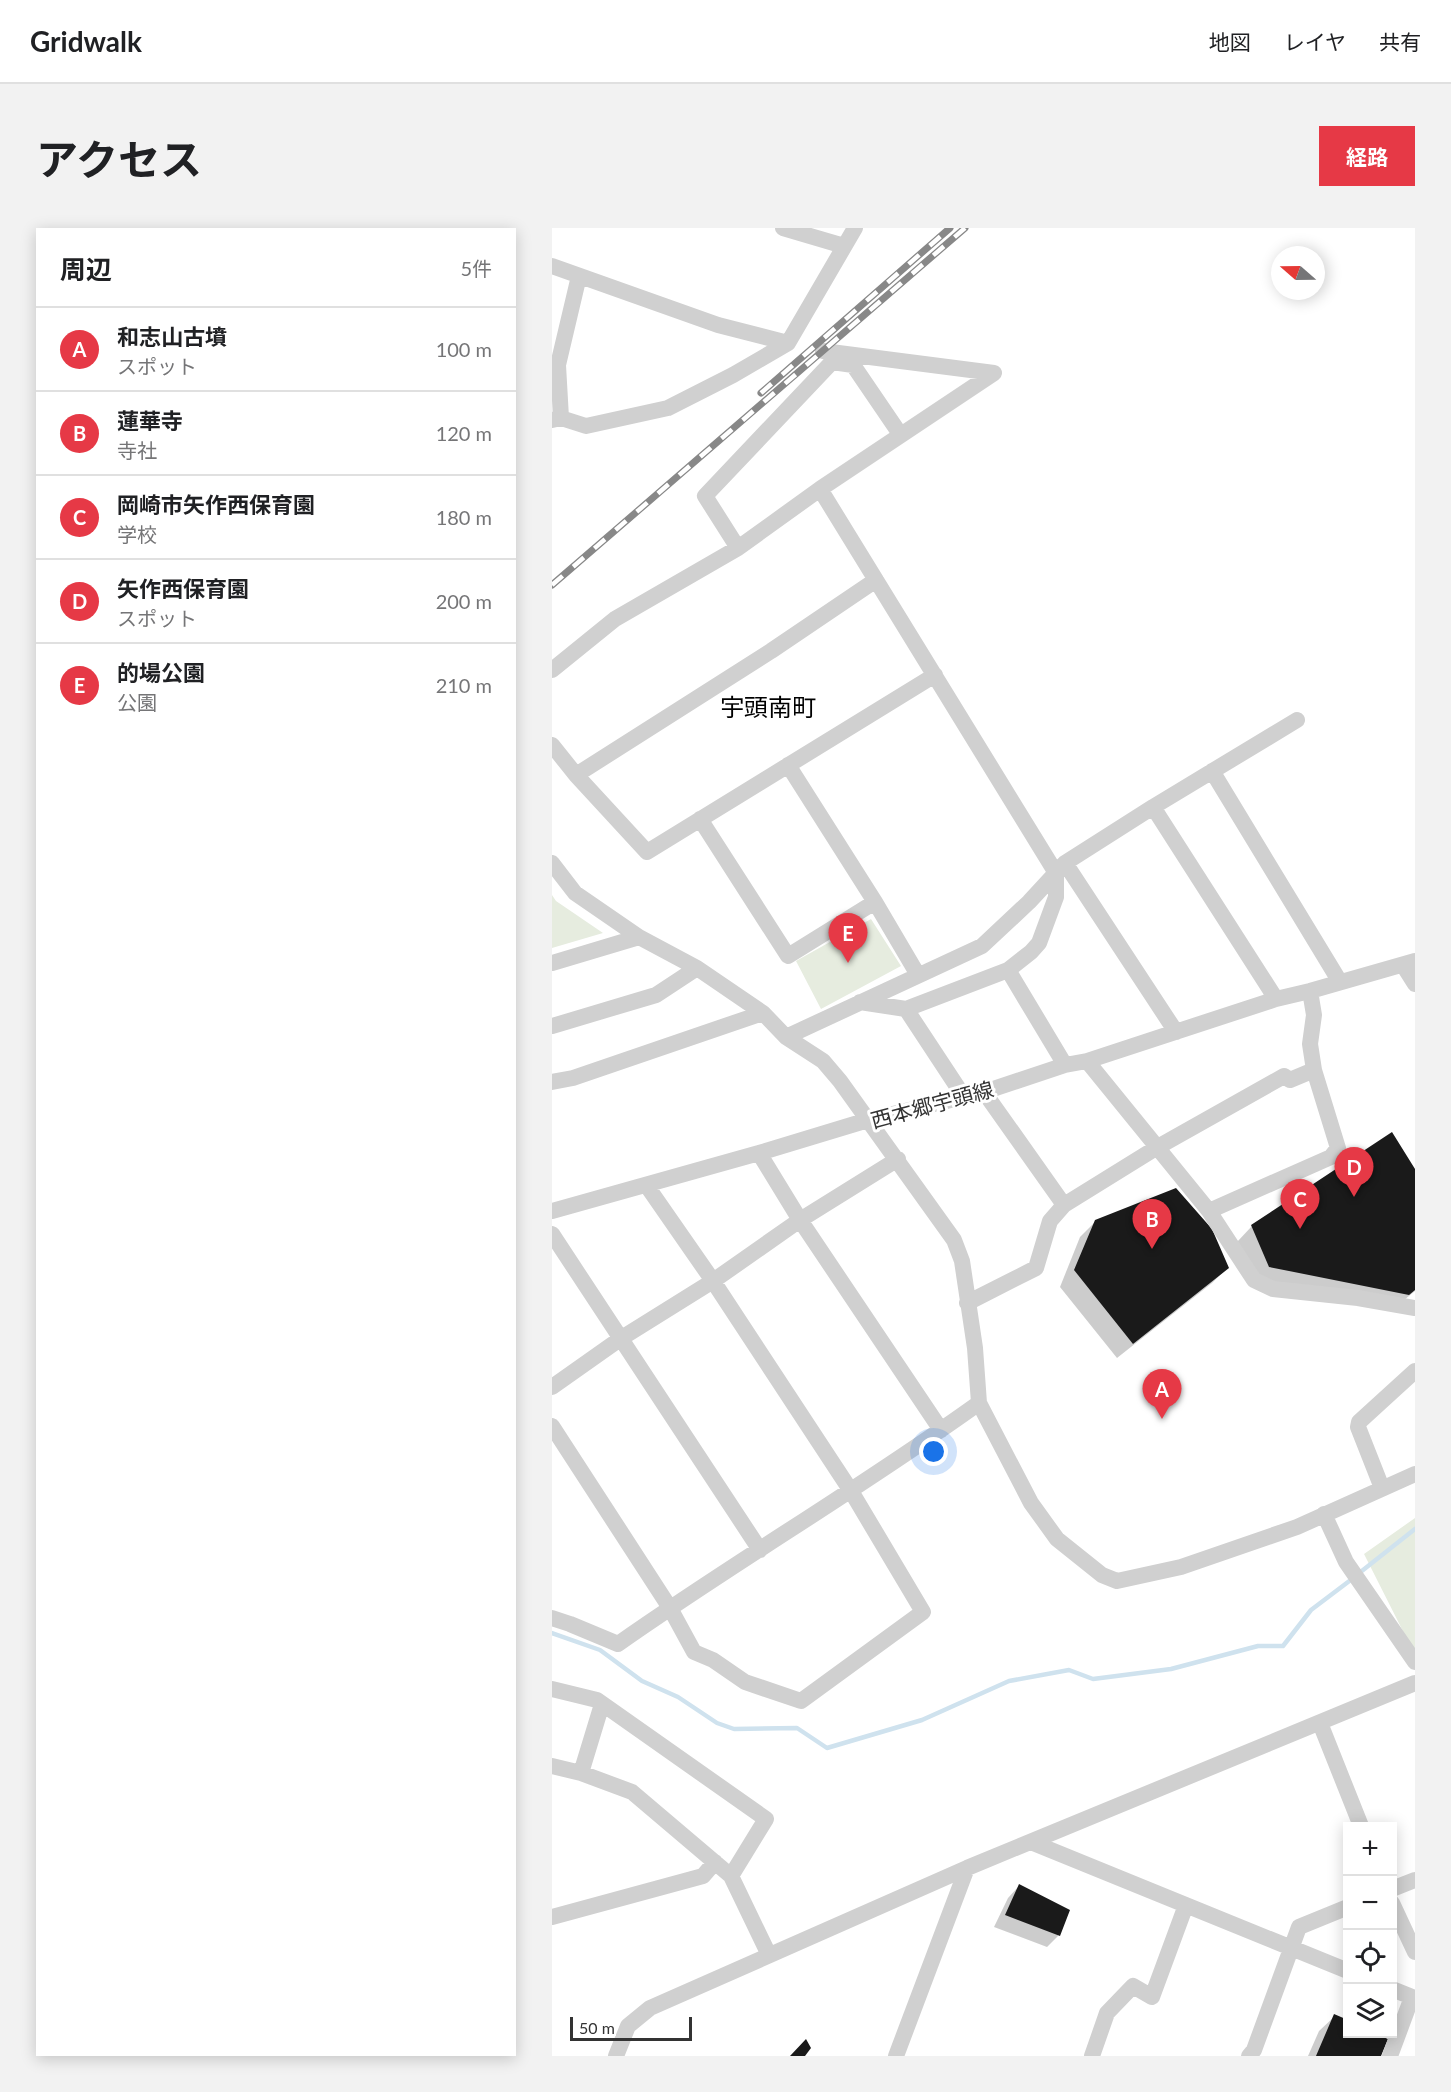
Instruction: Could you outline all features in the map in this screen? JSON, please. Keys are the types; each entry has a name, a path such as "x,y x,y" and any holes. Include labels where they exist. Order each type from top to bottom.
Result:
{"street":[{"path":"783,228 844,246"},
{"path":"579,276 558,365 556,419 586,426 668,408 733,375 788,343 855,228"},
{"path":"552,266 718,326 788,343"},
{"path":"552,670 615,619 738,548 900,434 994,373 823,351"},
{"path":"738,548 705,496 832,362 853,365 900,434"},
{"path":"820,489 935,675 1061,868 1176,1032"},
{"path":"576,775 771,651 876,580"},
{"path":"552,745 576,775 647,852 935,675"},
{"path":"786,1036 982,946 1061,868 1153,807 1297,720"},
{"path":"789,765 918,975"},
{"path":"1212,771 1340,982 1409,963 1415,984"},
{"path":"1153,807 1276,999"},
{"path":"700,819 788,956 875,902"},
{"path":"552,863 574,892 639,937 696,968 763,1013 786,1036 823,1061 898,1159 954,1240 962,1261 975,1348 979,1403 1031,1503 1057,1539 1102,1575 1117,1581 1181,1568 1297,1527 1415,1474"},
{"path":"859,1002 906,1009 1008,969 1039,943 1056,897 1061,868"},
{"path":"552,963 639,937"},
{"path":"552,1026 656,995 696,968"},
{"path":"1008,969 1065,1065"},
{"name":"西本郷宇頭線","path":"552,1211 647,1186 868,1120 984,1092 1276,999 1340,982"},
{"path":"1209,1211 1331,1157 1338,1148 1314,1070 1310,1044 1314,1016 1310,991"},
{"path":"906,1009 964,1097"},
{"path":"552,1082 573,1078 763,1013"},
{"path":"1087,1061 1209,1211 1254,1280 1273,1289 1358,1298 1415,1308"},
{"path":"967,1303 1036,1268 1050,1221 1064,1205 1156,1148 1284,1076 1290,1080 1314,1070"},
{"path":"984,1092 1064,1205"},
{"path":"759,1153 800,1220 941,1430"},
{"path":"552,1387 620,1339 713,1281 800,1220 898,1159"},
{"path":"552,1426 670,1608 693,1652 713,1660 745,1682 801,1701 923,1612 851,1491 713,1281 647,1186"},
{"path":"552,1234 760,1550"},
{"path":"1382,1488 1358,1427 1359,1422 1415,1371"},
{"path":"552,1618 618,1644 851,1491 979,1403"},
{"path":"1324,1514 1346,1562 1415,1662"},
{"path":"616,2056 628,2026 650,2008 967,1868 1415,1683"},
{"path":"552,1689 597,1700 766,1819 730,1876"},
{"path":"581,1773 602,1704"},
{"path":"1320,1723 1359,1822"},
{"path":"552,1766 581,1773 632,1792 715,1862 730,1876 770,1955"},
{"path":"1031,1842 1343,1969"},
{"path":"552,1917 703,1876 715,1862"},
{"path":"896,2056 967,1868"},
{"path":"1397,1887 1415,1880"},
{"path":"1092,2056 1107,2013 1133,1986 1152,1996 1186,1905"},
{"path":"1249,2056 1254,2050 1299,1927 1343,1909"},
{"path":"1397,1913 1415,1952"},
{"path":"1390,2056 1414,1996 1397,1991"}],"shaded area":[{"path":"552,895 556,901 603,933 552,948"},
{"path":"871,919 901,966 821,1009 796,961"},
{"path":"1415,1518 1415,1655 1364,1554"}],"building":[{"path":"1392,1132 1415,1169 1415,1290 1409,1295 1269,1267 1251,1225"},
{"path":"1176,1188 1212,1229 1229,1268 1133,1344 1074,1270 1095,1220"},
{"path":"1019,1884 1070,1910 1060,1936 1005,1915"},
{"path":"1334,2014 1343,2018 1343,2038 1388,2039 1381,2056 1316,2056"},
{"path":"806,2039 811,2048 805,2056 790,2056"}],"waterway":[{"path":"1358,1574 1415,1529"},
{"path":"552,1633 600,1650 642,1681 678,1697 717,1723 734,1729 797,1728 827,1748 922,1720 1009,1681 1069,1670 1093,1679 1171,1669 1258,1646 1283,1646 1311,1610 1352,1579"}],"railway":[{"path":"761,393 950,228"},
{"path":"552,585 965,228"}],"place":[{"name":"的場公園","path":"848,963"},
{"name":"矢作西保育園","path":"1354,1197"},
{"name":"岡崎市矢作西保育園","path":"1300,1229"},
{"name":"蓮華寺","path":"1152,1249"},
{"name":"和志山古墳","path":"1162,1419"}],"district":[{"name":"宇頭南町","path":"768,706"}]}
